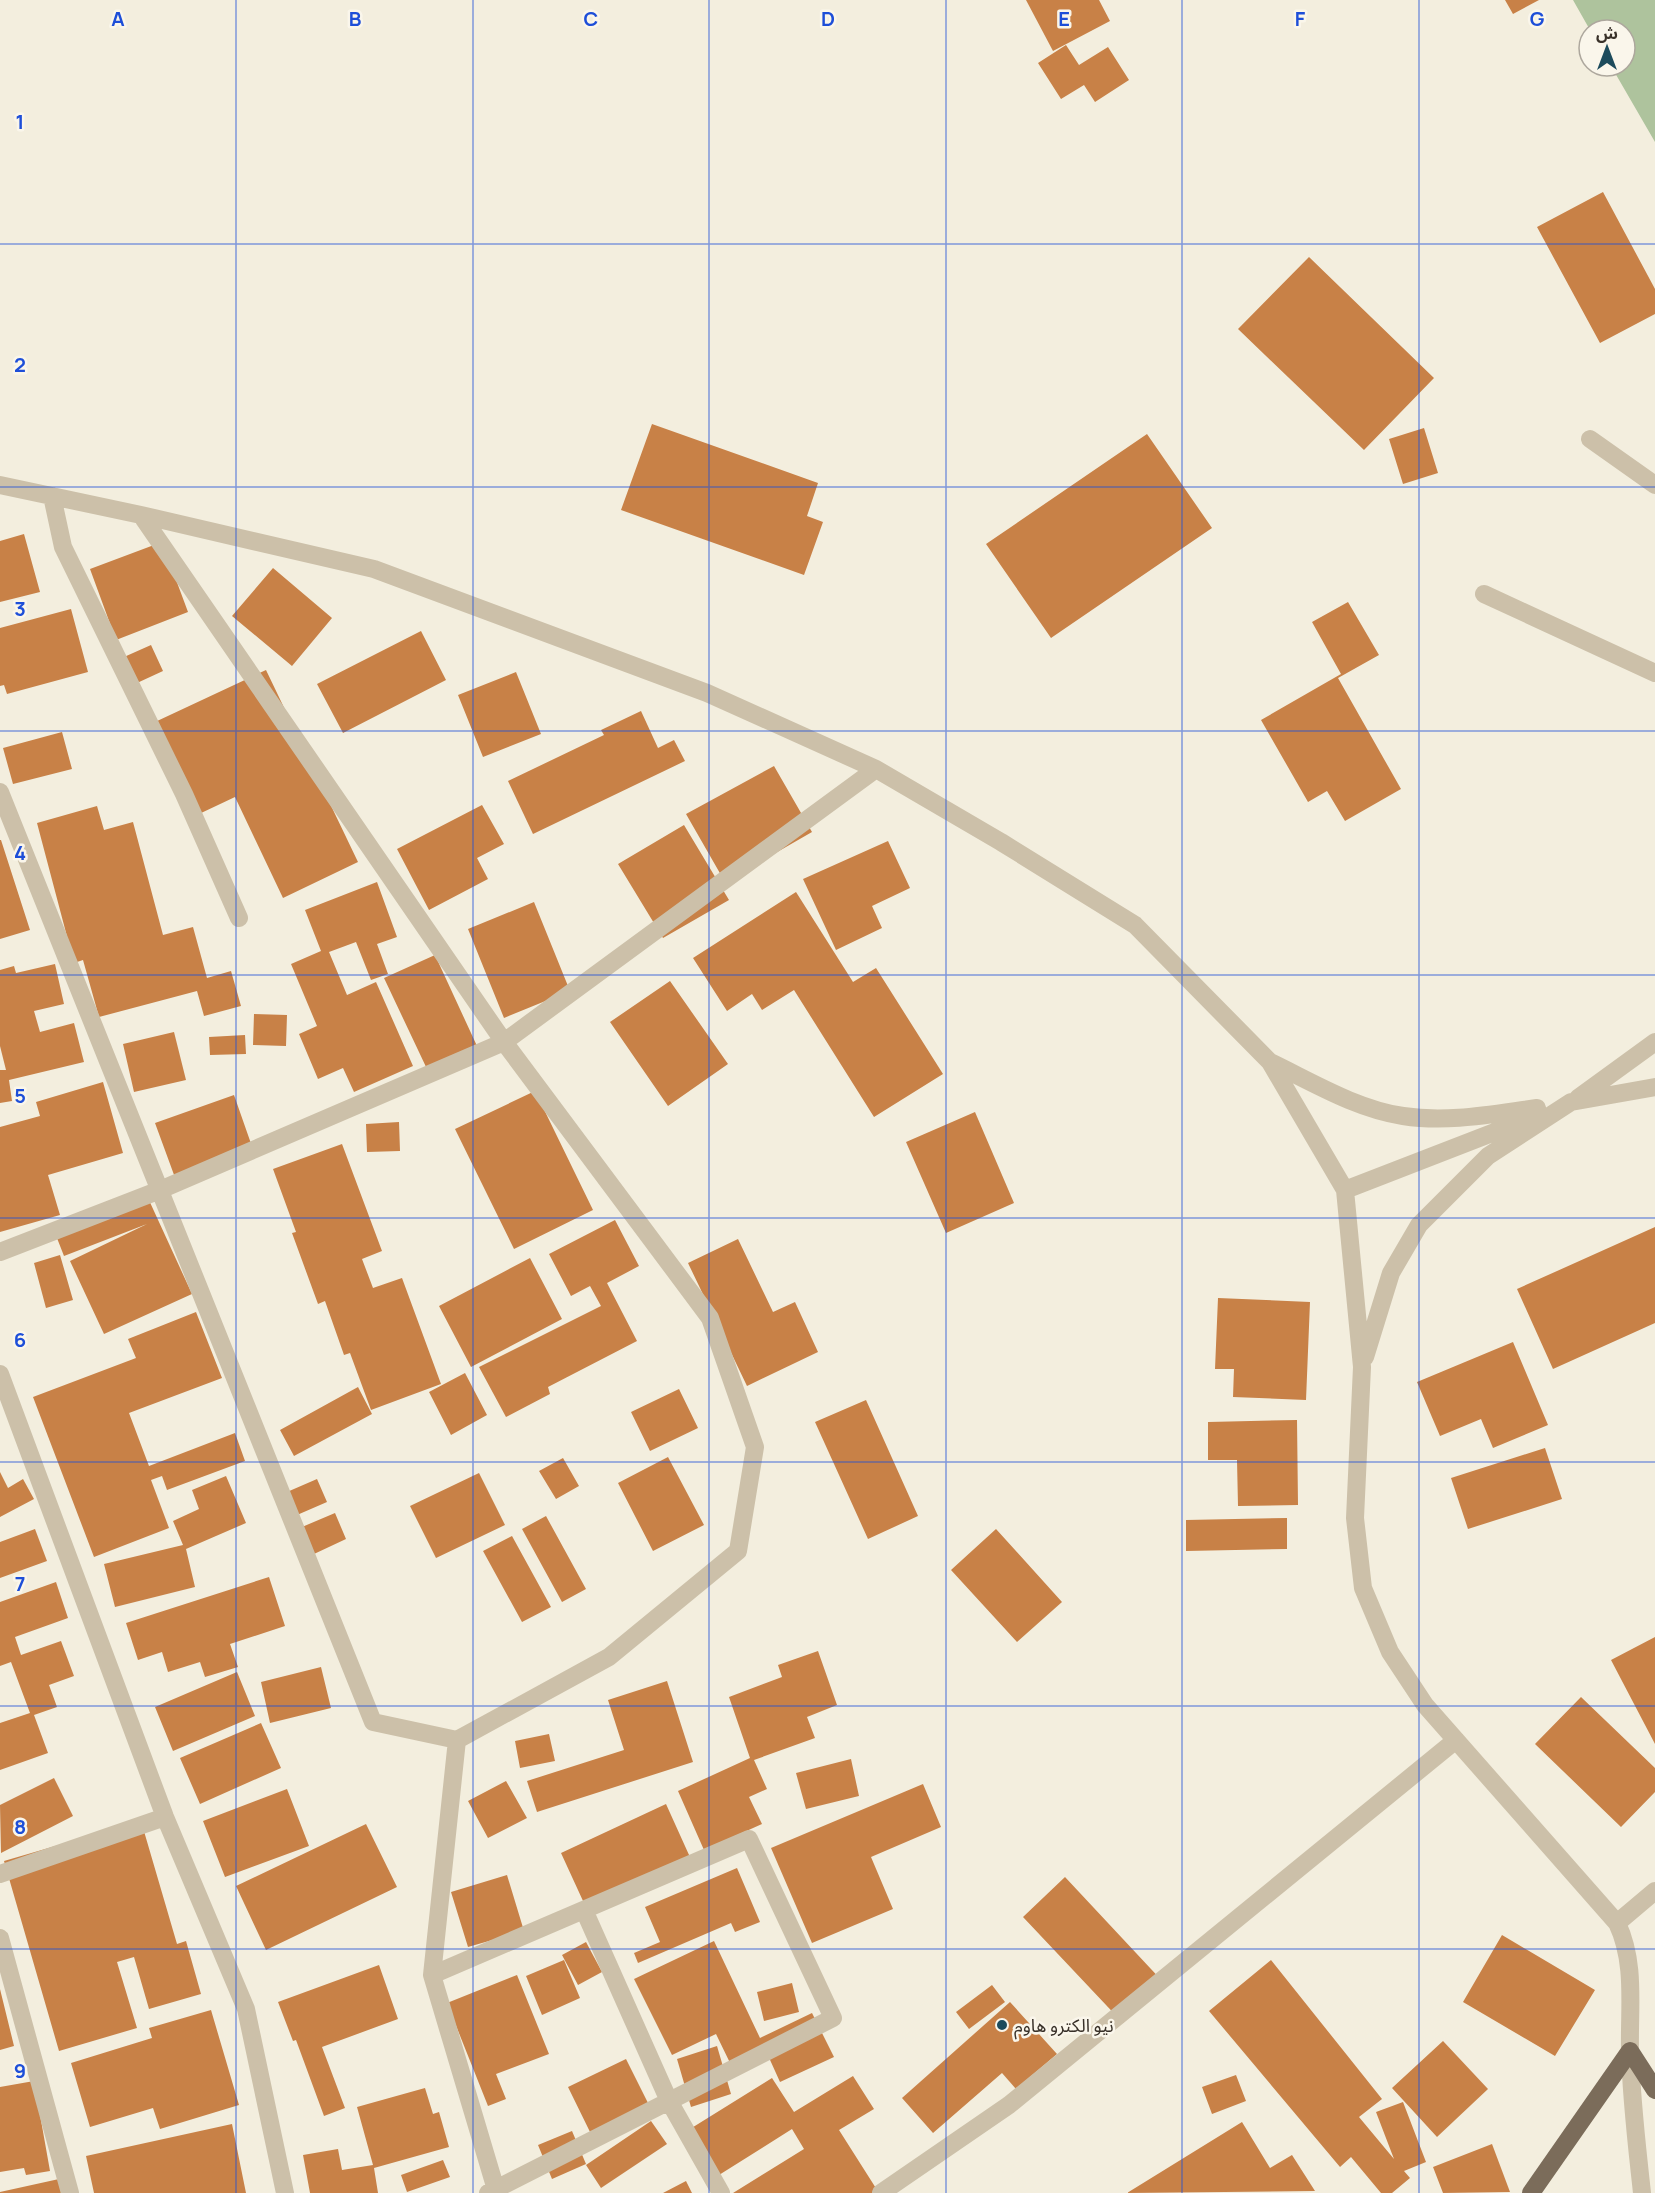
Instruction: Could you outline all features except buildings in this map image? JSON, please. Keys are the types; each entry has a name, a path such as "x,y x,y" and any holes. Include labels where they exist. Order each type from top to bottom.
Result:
{"main road":[{"path":"1531,2193 1630,2051 1655,2090"}],"street":[{"path":"1590,439 1655,484"},
{"path":"0,486 141,515 374,569 707,693 876,769 1001,842 1135,925 1270,1062 1345,1190 1362,1367 1355,1518 1363,1588 1390,1652 1425,1705 1617,1923 1624,1937 1630,1967 1630,2051 1642,2193"},
{"path":"52,496 63,547 184,794 239,918"},
{"path":"0,792 373,1722 457,1740 609,1657 738,1551 755,1447 710,1318 504,1042 141,515"},
{"path":"1484,594 1655,673"},
{"path":"0,1252 160,1190 504,1042 876,769"},
{"path":"1362,1367 1391,1274 1419,1226 1488,1156 1571,1102 1655,1042"},
{"path":"1270,1062 1346,1099 1402,1116 1463,1119 1655,1087"},
{"path":"1345,1190 1571,1102"},
{"path":"0,1374 165,1817 246,2009 285,2193"},
{"path":"432,1975 749,1839 833,2018 494,2192 432,1975 457,1740"},
{"path":"881,2193 1009,2105 1456,1740"},
{"path":"0,1874 165,1817"},
{"path":"1617,1923 1655,1891"},
{"path":"584,1910 669,2102 721,2193"},
{"path":"0,1938 70,2193"}],"green space":[{"path":"1573,0 1655,0 1655,142 1618,78 1637,78 1637,18 1583,18"}],"place":[{"name":"نيو الكترو هاوم","path":"1002,2025"}]}
